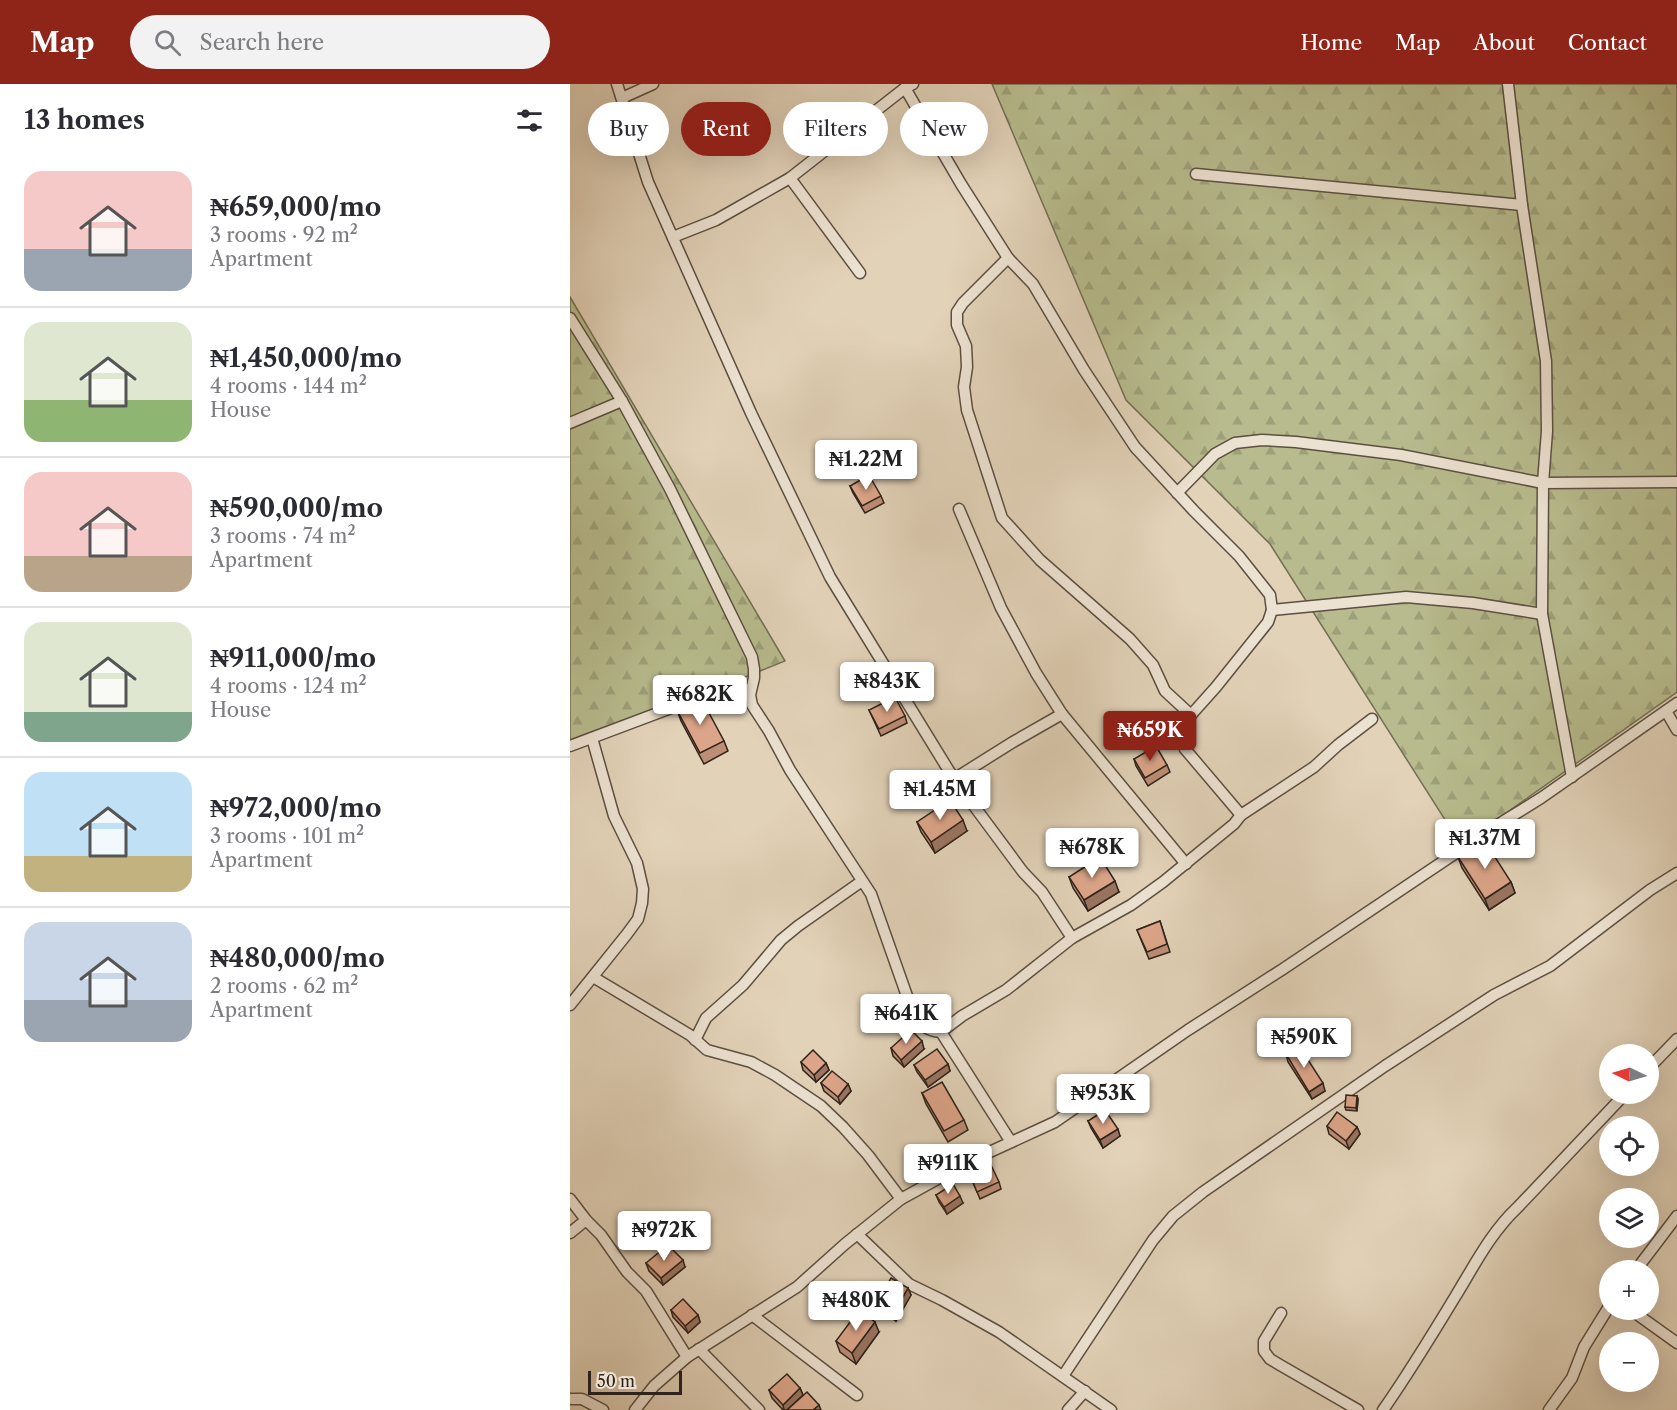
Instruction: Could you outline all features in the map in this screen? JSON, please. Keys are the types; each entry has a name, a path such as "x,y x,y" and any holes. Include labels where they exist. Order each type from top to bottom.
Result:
{"street":[{"path":"617,84 648,182 751,413 830,577 954,779 1023,872 1042,892 1072,938"},
{"path":"622,98 653,84"},
{"path":"1508,84 1522,204 1546,361 1547,431 1543,483 1542,614 1572,777"},
{"path":"673,237 716,220 790,178 909,86 961,184 1008,258 1033,284 1084,370 1135,447 1239,556 1270,596 1272,610 1268,622 1184,726 1185,749 1241,815"},
{"path":"1196,174 1522,204"},
{"path":"790,178 860,273"},
{"path":"1008,258 963,303 957,312 957,325 966,346 967,367 964,387 967,410 1002,518 1040,560 1130,639 1153,665 1166,691 1191,715"},
{"path":"570,318 622,401 670,489 752,657 754,678 750,690 752,705 769,730 790,770 871,894 913,1013 924,1028 931,1032 940,1032 1006,990 1072,938 1131,905 1234,824 1241,815 1314,767 1372,719"},
{"path":"570,423 622,401"},
{"path":"1177,493 1215,454 1235,443 1262,440 1401,454 1543,483 1677,482"},
{"path":"959,509 1001,608 1036,673 1062,714 1185,864"},
{"path":"1272,610 1406,597 1473,603 1542,614"},
{"path":"570,746 727,687 750,690"},
{"path":"635,1410 654,1386 687,1357 796,1287 901,1199 970,1161 1055,1122 1188,1030 1284,969 1572,777 1677,703"},
{"path":"1666,711 1677,730"},
{"path":"954,779 1062,714"},
{"path":"570,1005 638,919 642,903 643,889 637,863 614,816 592,738"},
{"path":"1063,1376 1154,1240 1173,1216 1203,1192 1385,1066 1494,995 1550,966 1650,890 1677,873"},
{"path":"695,1040 706,1018 743,985 781,940 862,881"},
{"path":"593,977 676,1026 706,1050 751,1062 821,1106 868,1155 901,1199"},
{"path":"940,1032 1011,1142"},
{"path":"1659,1058 1677,1039"},
{"path":"1383,1410 1410,1371 1503,1221 1616,1104"},
{"path":"570,1199 585,1220 601,1234 627,1272 646,1291 687,1357"},
{"path":"1644,1260 1677,1216"},
{"path":"570,1233 585,1220"},
{"path":"857,1234 909,1284 999,1332 1111,1410"},
{"path":"1281,1313 1264,1341 1264,1351 1270,1359 1358,1410"},
{"path":"752,1315 857,1395"},
{"path":"1549,1410 1572,1378 1584,1347 1601,1320"},
{"path":"1645,1320 1677,1343"},
{"path":"699,1349 759,1410"},
{"path":"1068,1410 1085,1391"},
{"path":"570,1400 582,1399 603,1410"}],"green space":[{"path":"992,84 1677,84 1677,692 1461,845 1270,544 1126,400"},
{"path":"570,297 785,661 570,747"}],"building":[{"path":"869,475 881,496 862,506 850,486"},
{"path":"895,697 905,716 879,729 869,710"},
{"path":"701,698 724,741 700,753 677,710"},
{"path":"1156,746 1167,765 1145,778 1134,759"},
{"path":"950,800 963,820 931,842 917,822"},
{"path":"1484,840 1511,882 1485,899 1458,857"},
{"path":"1100,857 1115,881 1084,900 1069,877"},
{"path":"1160,921 1167,944 1147,952 1137,930"},
{"path":"911,1030 922,1041 901,1060 891,1048"},
{"path":"1299,1046 1323,1083 1309,1092 1286,1054"},
{"path":"937,1049 948,1064 925,1080 914,1065"},
{"path":"813,1050 826,1063 814,1075 801,1062"},
{"path":"832,1071 848,1084 838,1097 821,1083"},
{"path":"942,1082 964,1120 944,1131 922,1093"},
{"path":"1346,1095 1357,1096 1356,1108 1345,1107"},
{"path":"1105,1110 1118,1129 1100,1140 1088,1121"},
{"path":"1337,1112 1357,1127 1346,1141 1327,1126"},
{"path":"991,1165 999,1182 977,1192 970,1175"},
{"path":"953,1184 960,1196 944,1207 936,1195"},
{"path":"668,1245 683,1260 661,1278 646,1263"},
{"path":"891,1278 908,1288 893,1314 876,1304"},
{"path":"683,1299 698,1315 685,1326 671,1310"},
{"path":"859,1310 875,1322 852,1353 836,1341"},
{"path":"787,1374 800,1388 783,1405 769,1390"},
{"path":"807,1392 819,1405 813,1410 787,1410"}]}
